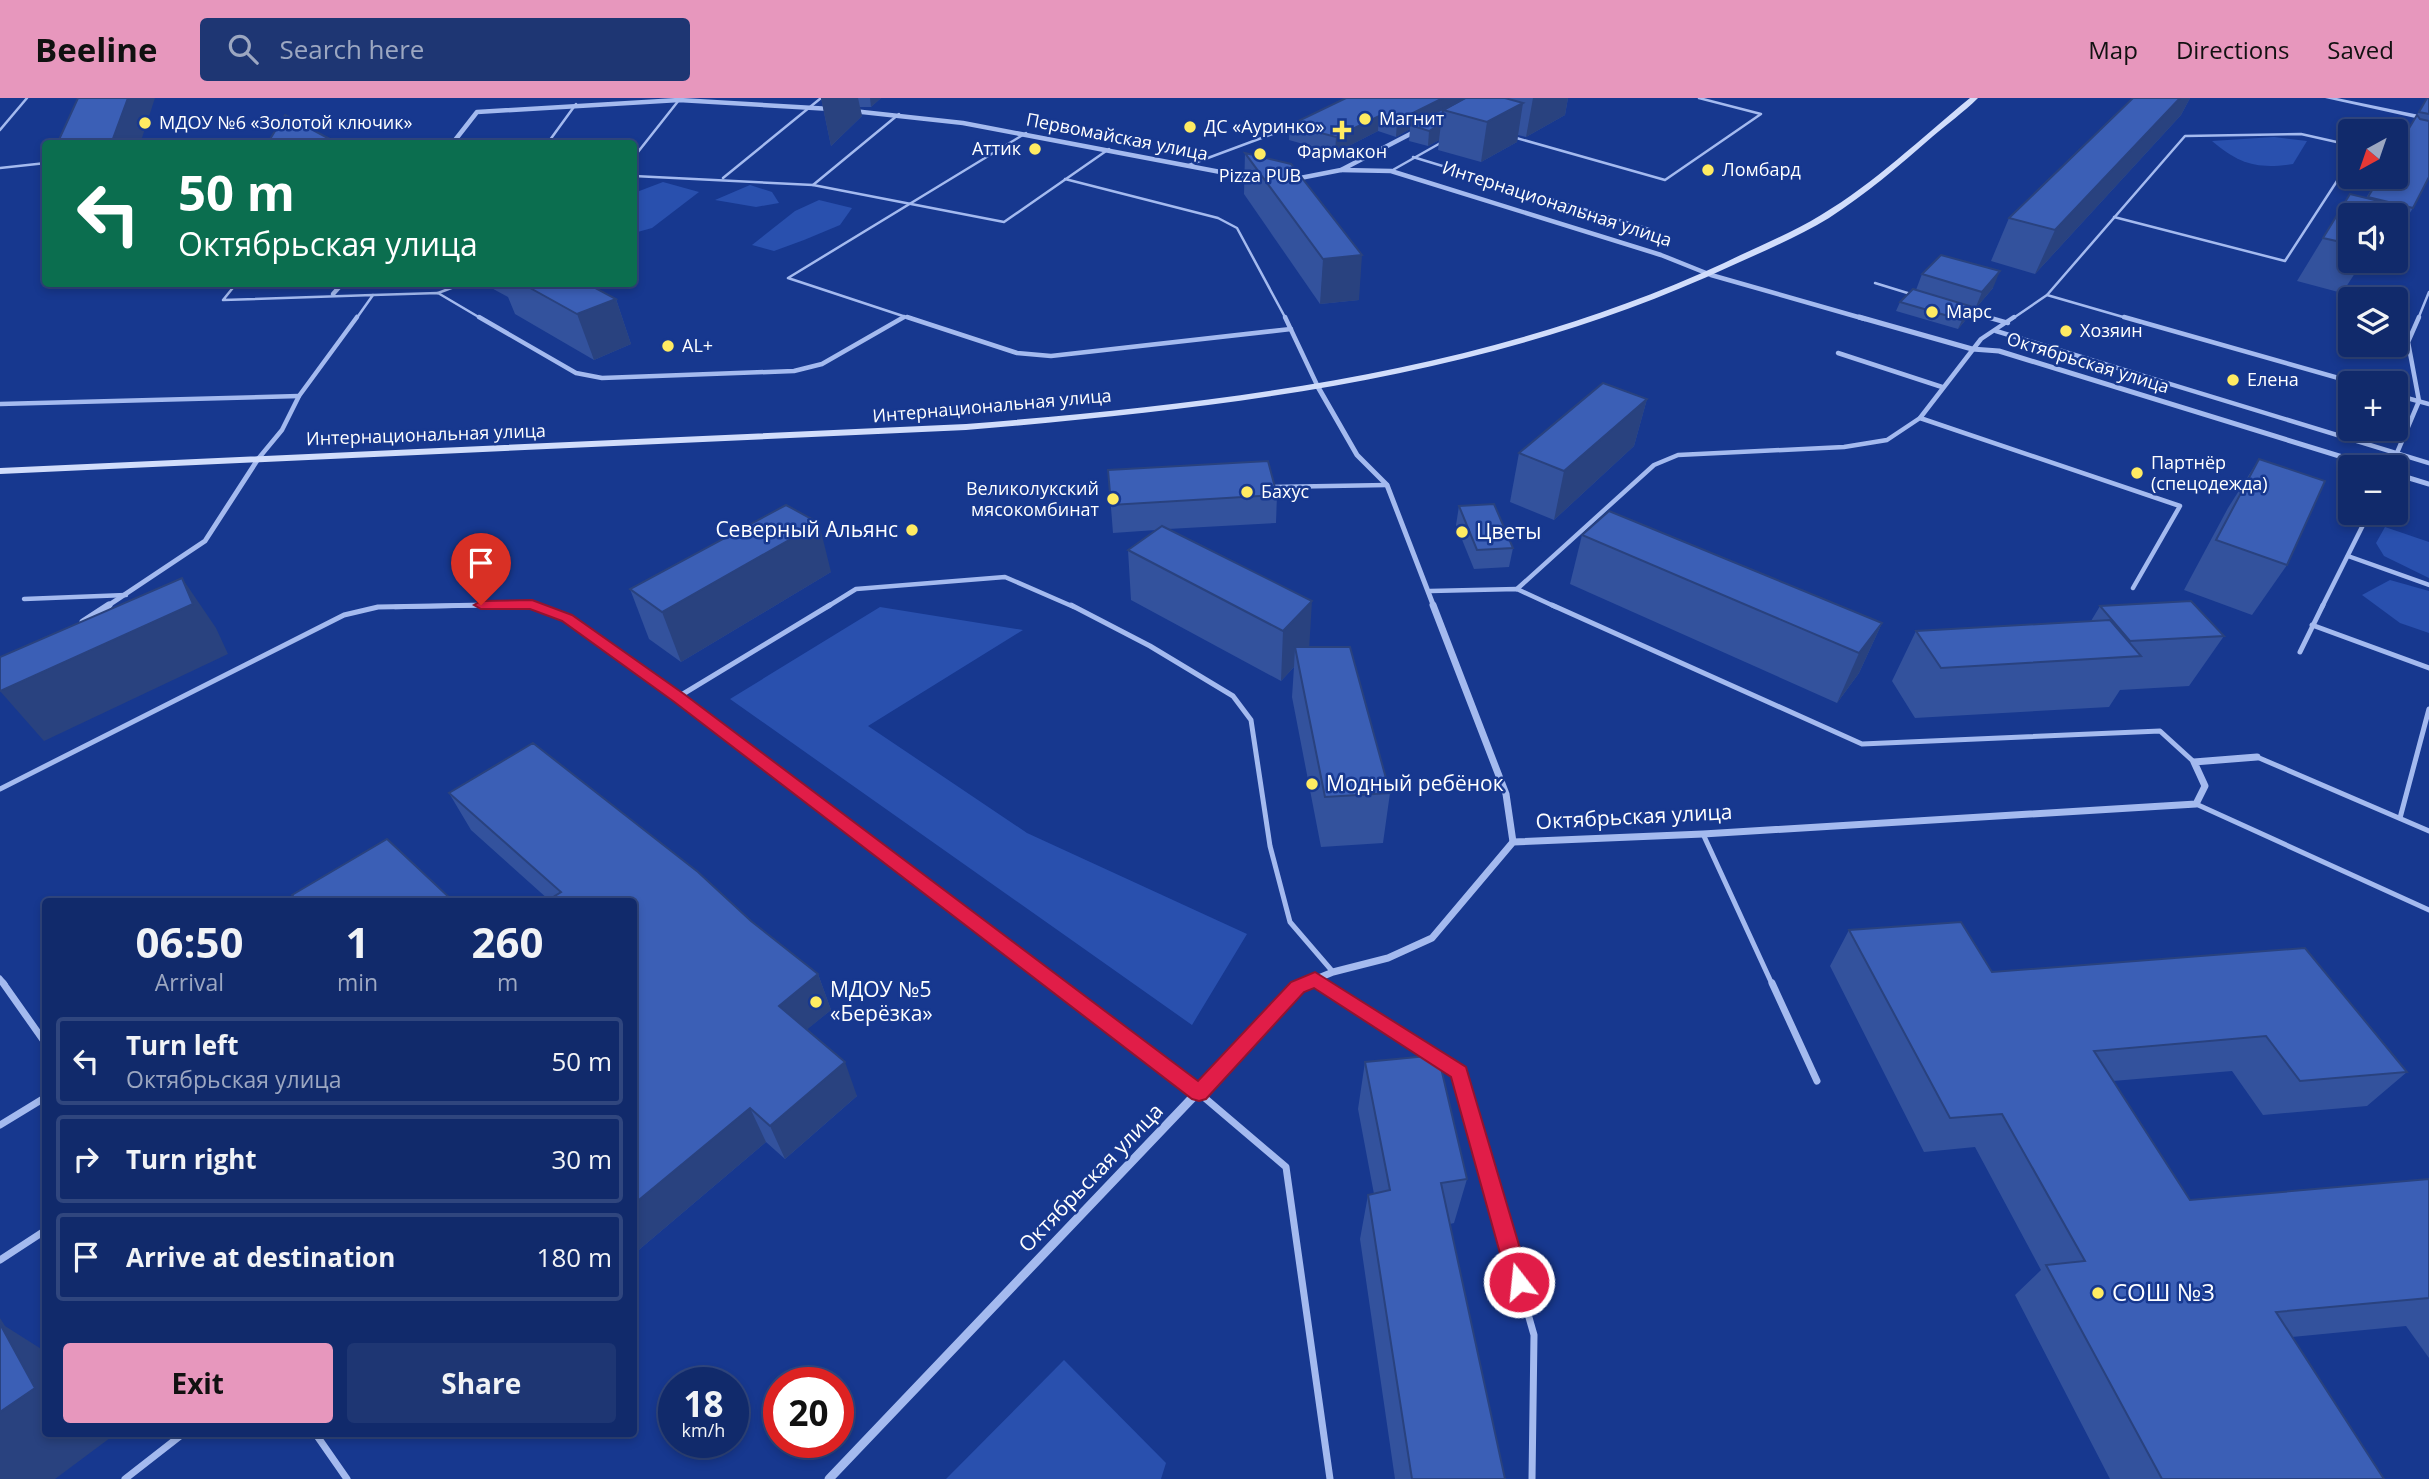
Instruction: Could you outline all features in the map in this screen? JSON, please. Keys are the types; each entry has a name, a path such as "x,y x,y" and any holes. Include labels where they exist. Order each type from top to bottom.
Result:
{"main road":[{"name":"Интернациональная улица","path":"0,471 863,433 1028,423 1318,387 1472,354 1547,333 1616,311 1710,275 1809,226 1851,199 1974,98"}],"street":[{"path":"2328,98 2429,119"},
{"path":"455,140 477,111 711,99 833,109"},
{"name":"Первомайская улица","path":"846,110 899,114 1026,133 1263,178"},
{"path":"1284,178 1341,170 1423,128"},
{"name":"Интернациональная улица","path":"1341,170 1378,173 1391,170 1661,254 1710,275"},
{"name":"Октябрьская улица","path":"1710,275 1972,349 1999,351 2338,456"},
{"path":"333,294 339,287"},
{"path":"1318,387 1357,455 1387,485 1506,794 1513,842"},
{"path":"72,628 205,541 258,460"},
{"path":"2408,478 2429,484"},
{"path":"2196,804 2206,786 2194,762 2258,757"},
{"name":"Октябрьская улица","path":"829,1479 1297,987 1333,972 1388,958 1432,938 1513,842 1703,834 2196,804"}],"lane":[{"path":"0,130 27,98"},
{"path":"723,178 821,98"},
{"path":"1511,137 1665,180 1761,114 1699,98"},
{"path":"637,152 679,100"},
{"path":"550,140 576,104"},
{"path":"813,185 899,114"},
{"path":"1189,165 1296,125"},
{"path":"1026,133 908,202 788,278 1017,353 1051,356 1291,329"},
{"path":"1517,589 1654,465 1678,455 1844,447 1887,440 1920,418 1972,349 2047,295 2185,136 2301,134 2338,142"},
{"path":"1391,170 1449,138"},
{"path":"637,176 723,178 813,185 1004,222 1109,149"},
{"path":"1413,158 1649,229"},
{"path":"0,168 42,163"},
{"path":"1065,180 1218,218 1237,228 1291,329 1318,387"},
{"path":"2115,217 2286,261 2338,180"},
{"path":"1875,283 1915,295"},
{"path":"234,287 223,300 333,294 438,293 454,287"},
{"path":"2395,453 2419,401 2408,342 2429,292"},
{"path":"438,293 576,373 602,378 794,371 821,364 904,317"},
{"name":"Интернациональная улица","path":"258,460 282,430 299,396 373,295"},
{"path":"2047,295 2338,378"},
{"path":"1955,307 2008,323"},
{"path":"1996,331 2429,463"},
{"path":"1838,353 1942,387"},
{"path":"0,404 299,396"},
{"path":"2408,398 2429,404"},
{"path":"1920,418 2180,506 2133,588"},
{"path":"1272,488 1387,485"},
{"path":"2300,652 2363,525"},
{"path":"2348,556 2429,584"},
{"path":"678,697 856,589 1005,577 1046,592 1150,646 1233,696 1251,720 1270,846 1290,922 1333,972"},
{"path":"1430,591 1517,589 1862,744 2160,731 2194,762"},
{"path":"24,599 126,595"},
{"path":"0,789 344,615 378,607 532,604 567,618 678,697 1199,1093 1286,1167 1330,1479"},
{"path":"2312,625 2429,668"},
{"path":"2400,818 2429,709"},
{"path":"2258,757 2429,831"},
{"path":"2196,804 2429,910"},
{"path":"1703,834 1817,1081"},
{"path":"0,978 42,1038"},
{"path":"1315,980 1459,1073 1534,1335 1532,1479"},
{"path":"0,1125 42,1099"},
{"path":"0,1260 42,1233"},
{"path":"125,1479 179,1437"},
{"path":"318,1437 347,1479"}],"shaded area":[{"path":"2274,137 2307,141 2293,164 2270,166 2241,160 2212,141"},
{"path":"663,182 699,192 652,228 637,232 637,192"},
{"path":"750,185 772,192 779,203 756,207 715,200"},
{"path":"819,200 852,208 840,225 804,240 774,251 752,245 795,211"},
{"path":"2385,527 2429,542 2429,578 2384,556 2376,543"},
{"path":"2390,580 2429,591 2429,633 2400,623 2362,595"},
{"path":"880,607 1023,630 868,726 1027,833 1247,934 1192,1025 730,699"},
{"path":"1064,1360 1166,1463 1161,1479 946,1479"}],"building":[{"path":"78,98 128,98 112,140 59,140"},
{"path":"1346,98 1443,98 1397,121 1379,116 1336,137 1290,125"},
{"path":"1465,98 1505,98 1523,103 1487,122 1443,110"},
{"path":"1465,98 1443,110 1441,124 1429,131 1410,125"},
{"path":"2133,98 2180,98 2055,230 2009,218"},
{"path":"2427,98 2429,114 2419,112"},
{"path":"285,115 332,140 269,140"},
{"path":"2417,115 2420,119 2429,121 2429,177 2413,208 2408,207 2408,203 2393,203 2368,197 2373,189 2408,189 2408,130"},
{"path":"1245,153 1291,164 1362,255 1323,259"},
{"path":"2350,194 2387,203 2344,203"},
{"path":"2338,214 2338,241 2323,238"},
{"path":"1941,255 2000,271 1982,292 1922,274"},
{"path":"528,287 594,287 616,299 577,314"},
{"path":"1913,289 1973,307 1962,320 1900,302"},
{"path":"1603,383 1647,399 1564,471 1519,453"},
{"path":"2259,459 2325,481 2287,565 2216,540"},
{"path":"1268,461 1277,495 1111,505 1108,470"},
{"path":"1494,504 1513,548 1477,550 1459,506"},
{"path":"786,505 819,523 662,612 630,589"},
{"path":"1609,511 1882,623 1859,653 1582,535"},
{"path":"1162,526 1312,601 1283,631 1128,550"},
{"path":"182,578 193,604 0,691 0,657"},
{"path":"2191,601 2224,636 2130,641 2100,606"},
{"path":"2110,620 2141,656 1941,668 1916,631"},
{"path":"1295,647 1350,647 1390,793 1325,797"},
{"path":"533,743 698,872 751,921 818,974 779,1006 845,1062 770,1126 750,1108 637,1202 637,898 552,898 561,892 449,793"},
{"path":"387,839 450,898 294,898 292,895"},
{"path":"1961,922 1992,972 2305,948 2407,1072 2300,1081 2266,1036 2094,1051 2190,1200 2429,1179 2429,1298 2276,1312 2384,1479 2162,1479 2046,1265 2085,1261 2002,1114 1950,1118 1849,930"},
{"path":"1438,1055 1467,1179 1441,1183 1505,1479 1412,1479 1368,1195 1390,1190 1365,1062"},
{"path":"0,1324 35,1388 0,1412"}],"place":[{"name":"Магнит","path":"1365,119"},
{"name":"МДОУ №6 «Золотой ключик»","path":"145,123"},
{"name":"ДС «Ауринко»","path":"1190,127"},
{"name":"Фармакон","path":"1342,130"},
{"name":"Аттик","path":"1035,149"},
{"name":"Pizza PUB","path":"1260,154"},
{"name":"Ломбард","path":"1708,170"},
{"name":"Марс","path":"1932,312"},
{"name":"Хозяин","path":"2066,331"},
{"name":"AL+","path":"668,346"},
{"name":"Елена","path":"2233,380"},
{"name":"Партнёр (спецодежда)","path":"2137,473"},
{"name":"Бахус","path":"1247,492"},
{"name":"Великолукский мясокомбинат","path":"1113,499"},
{"name":"Северный Альянс","path":"912,530"},
{"name":"Цветы","path":"1462,532"},
{"name":"Модный ребёнок","path":"1312,784"},
{"name":"МДОУ №5 «Берёзка»","path":"816,1002"},
{"name":"СОШ №3","path":"2098,1293"}],"route":[{"path":"481,605 532,604 567,618 678,697 1199,1093 1297,987 1315,980 1437,1058 1459,1073 1519,1282"}]}
